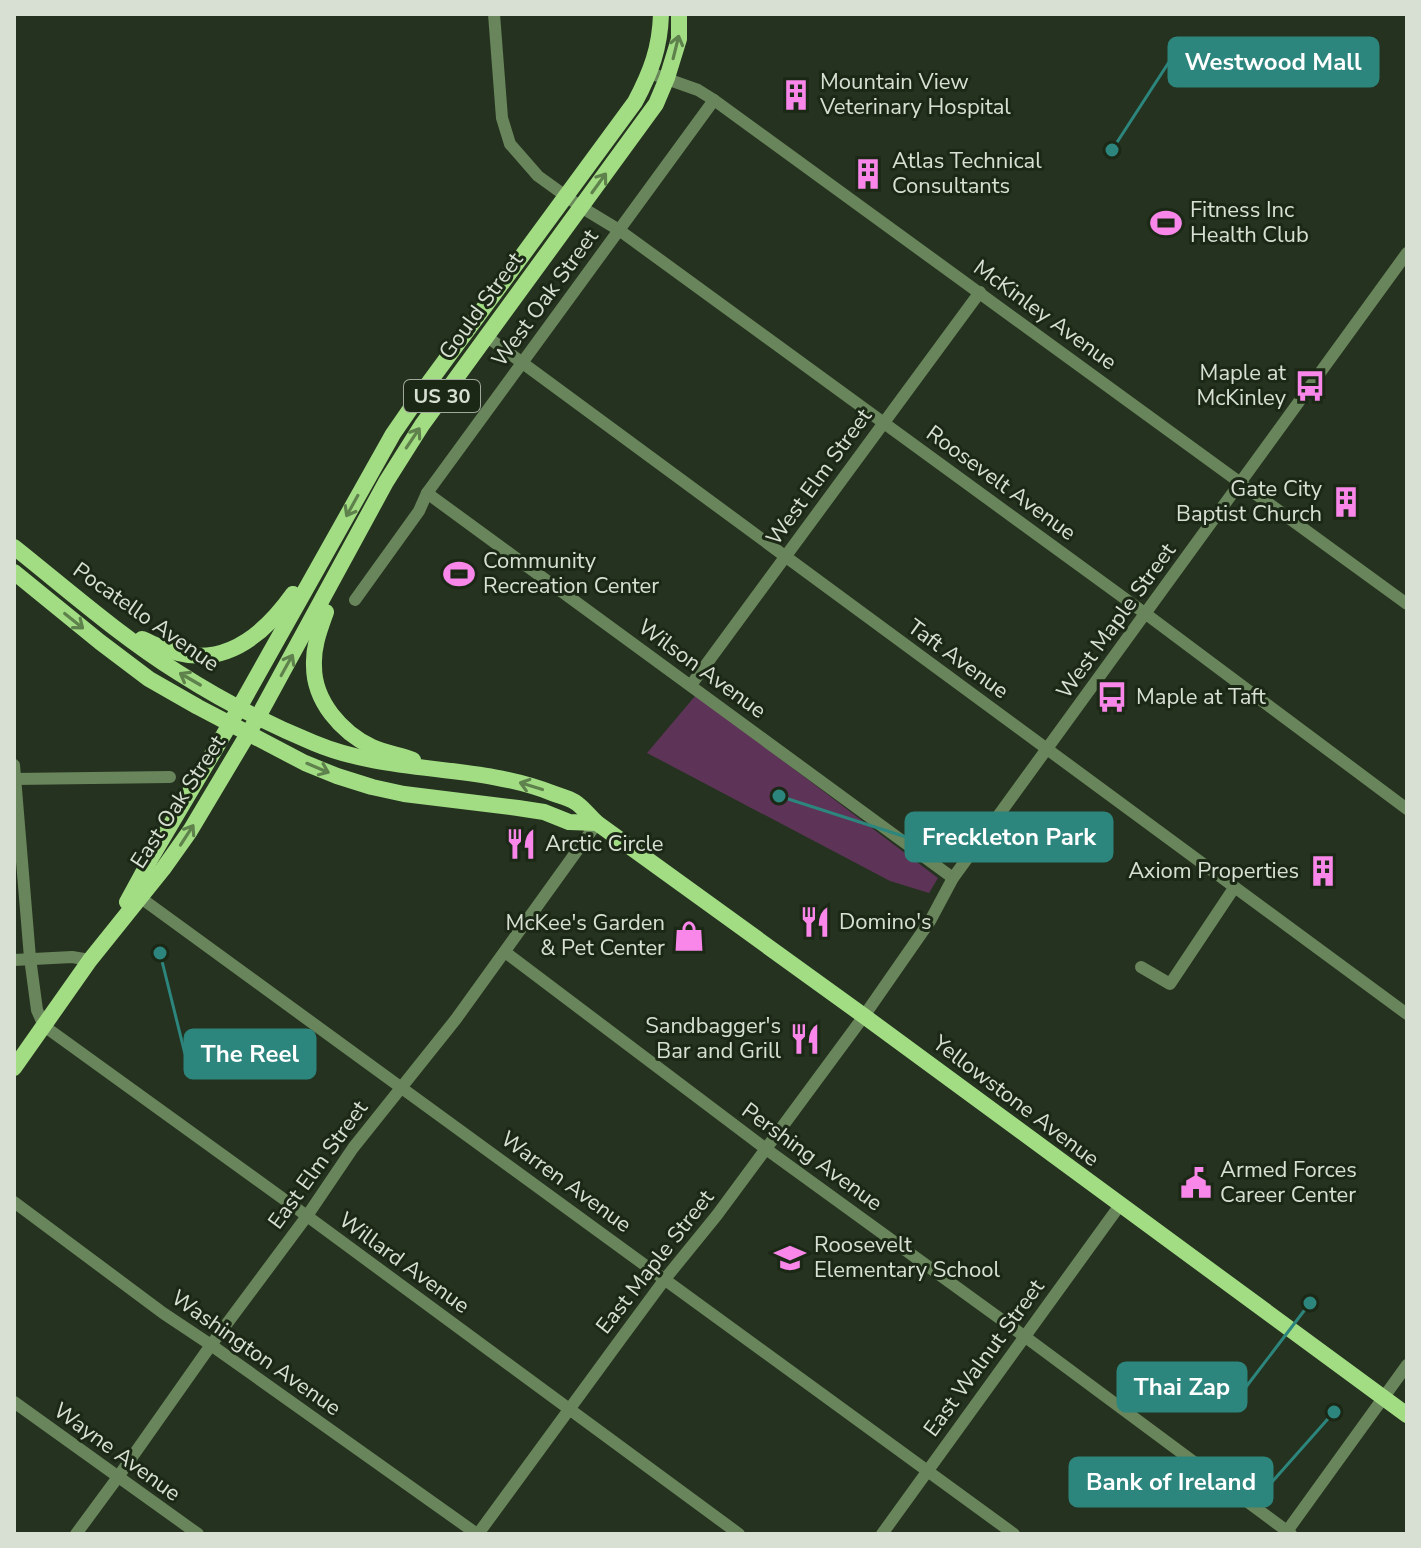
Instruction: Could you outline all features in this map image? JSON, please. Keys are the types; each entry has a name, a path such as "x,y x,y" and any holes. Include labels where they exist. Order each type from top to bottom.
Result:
{"main road":[{"name":"US 30","path":"658,76 661,14"},
{"name":"US 30","path":"658,76 679,39 679,14"},
{"name":"Gould Street","path":"230,724 407,413 635,102 658,76"},
{"name":"Gould Street","path":"249,733 405,451 656,104 658,76"},
{"path":"357,536 318,633 314,665 318,690 340,725 362,742 441,770"},
{"name":"Pocatello Avenue","path":"14,547 115,628 179,673 258,717"},
{"name":"US 30","path":"115,628 177,653 224,652 246,643 262,631 323,557"},
{"name":"Pocatello Avenue","path":"14,572 149,679 249,733"},
{"name":"Yellowstone Avenue","path":"258,717 351,756 389,764 489,776 534,786 576,803 597,823 1407,1415"},
{"name":"East Oak Street","path":"137,894 151,858 230,724"},
{"name":"Yellowstone Avenue","path":"249,733 305,763 372,787 544,812 569,822 597,823"},
{"name":"East Oak Street","path":"14,1068 137,894 173,857 249,733"}],"street":[{"name":"Roosevelt Avenue","path":"494,14 502,118 510,144 538,176 619,230 883,422 1407,809"},
{"name":"McKinley Avenue","path":"658,76 698,90 714,100 1407,604"},
{"name":"West Oak Street","path":"355,600 419,511 427,493 714,100"},
{"name":"West Maple Street","path":"864,1016 930,921 953,878 1407,253"},
{"name":"West Elm Street","path":"691,685 980,292"},
{"name":"Taft Avenue","path":"486,336 1407,1014"},
{"name":"Wilson Avenue","path":"427,493 953,878"},
{"path":"14,765 30,958 37,1010 44,1026"},
{"path":"14,779 170,777"},
{"name":"East Elm Street","path":"76,1534 353,1148 456,1019 597,823"},
{"path":"1141,967 1170,984 1234,888"},
{"name":"Warren Avenue","path":"137,894 1014,1534"},
{"name":"Pershing Avenue","path":"505,952 766,1149 1288,1533"},
{"path":"14,960 72,957 90,960"},
{"name":"East Maple Street","path":"477,1534 864,1016"},
{"name":"Willard Avenue","path":"44,1026 739,1534"},
{"name":"Washington Avenue","path":"14,1202 163,1313 477,1534"},
{"name":"East Walnut Street","path":"882,1534 1120,1205"},
{"path":"1288,1533 1407,1365"},
{"name":"Wayne Avenue","path":"14,1402 198,1534"}],"shaded area":[{"path":"696,695 938,878 929,893 890,881 647,753"}],"place":[{"name":"Mountain View Veterinary Hospital","path":"796,95"},
{"name":"Westwood Mall","path":"1112,150"},
{"name":"Atlas Technical Consultants","path":"868,174"},
{"name":"Fitness Inc Health Club","path":"1166,223"},
{"name":"Maple at McKinley","path":"1310,386"},
{"name":"Gate City Baptist Church","path":"1346,502"},
{"name":"Community Recreation Center","path":"459,574"},
{"name":"Maple at Taft","path":"1112,697"},
{"name":"Freckleton Park","path":"779,796"},
{"name":"Arctic Circle","path":"521,844"},
{"name":"Axiom Properties","path":"1323,871"},
{"name":"Domino's","path":"815,922"},
{"name":"McKee's Garden & Pet Center","path":"689,936"},
{"name":"The Reel","path":"160,953"},
{"name":"Sandbagger's Bar and Grill","path":"805,1039"},
{"name":"Armed Forces Career Center","path":"1196,1183"},
{"name":"Roosevelt Elementary School","path":"790,1258"},
{"name":"Thai Zap","path":"1310,1303"},
{"name":"Bank of Ireland","path":"1334,1412"}]}
